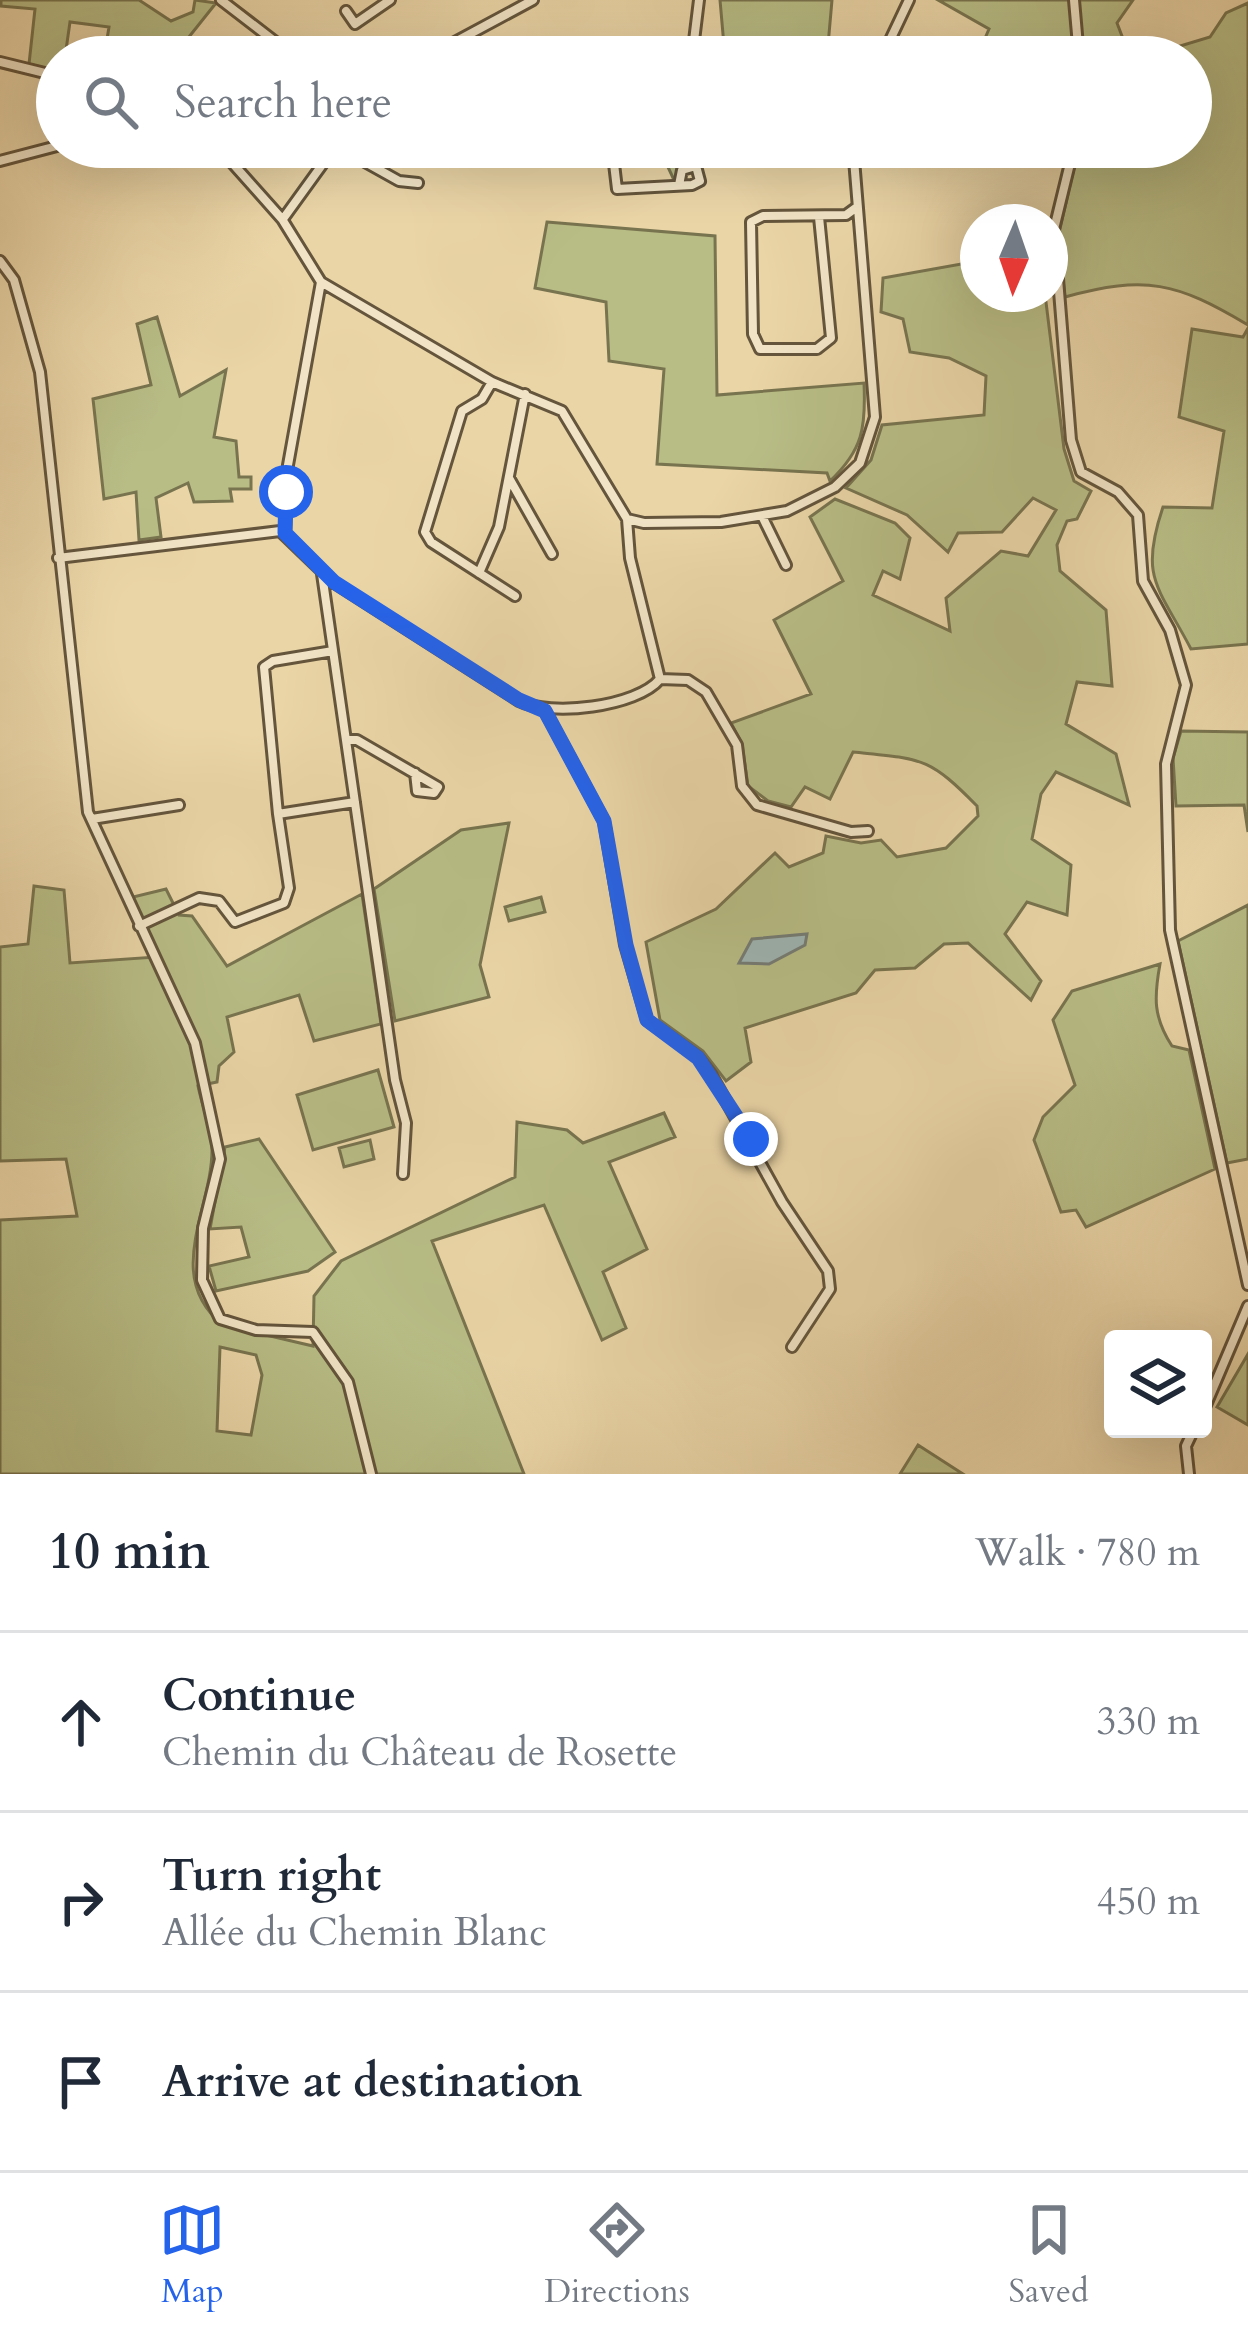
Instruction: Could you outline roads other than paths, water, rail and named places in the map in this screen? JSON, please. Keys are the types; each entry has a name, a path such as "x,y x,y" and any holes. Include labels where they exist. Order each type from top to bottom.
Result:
{"street":[{"path":"221,0 268,36"},
{"path":"346,11 355,24 390,0"},
{"path":"469,36 531,0"},
{"path":"695,36 699,0"},
{"path":"892,36 909,0"},
{"path":"1074,0 1077,36"},
{"path":"0,62 36,71"},
{"path":"0,160 36,151"},
{"path":"237,168 282,219 321,282 492,382 562,411 626,519 630,558 660,679"},
{"path":"282,219 321,168"},
{"path":"375,168 399,181 418,183"},
{"path":"614,168 616,189 679,185"},
{"path":"626,519 644,523 763,518 835,487 860,463 871,442 875,417 869,294 854,168"},
{"path":"1069,168 1054,229 1071,440 1082,472 1118,492 1138,515 1143,581 1170,629 1182,668 1186,697 1166,764 1170,930 1248,1285"},
{"path":"819,217 831,338 817,349 760,349 753,334 751,222 763,216 846,215 857,208"},
{"path":"0,261 14,280 40,372 58,558 92,819 195,1043 220,1159 203,1228 202,1280 220,1319 256,1330 313,1332 348,1382 371,1474"},
{"path":"285,533 288,465 321,282"},
{"path":"492,382 479,402 462,411 424,532 515,596"},
{"path":"479,572 499,526 525,394"},
{"path":"508,477 552,554"},
{"path":"763,518 786,565"},
{"path":"58,558 264,531 285,533 322,573 505,692 545,711 628,697 660,679 688,680 706,692 736,745 742,786 757,805 851,832 868,831"},
{"path":"322,573 394,1080 406,1123 403,1174"},
{"path":"139,926 200,898 219,901 235,922 284,903 289,888 262,671 273,661 333,651"},
{"path":"545,711 604,821 626,945 647,1020 711,1074 782,1202 828,1271 830,1289 792,1347"},
{"path":"346,740 357,740 415,773"},
{"path":"278,814 355,802"},
{"path":"92,819 179,805"},
{"path":"1212,1391 1248,1306"},
{"path":"1189,1474 1190,1438"}],"water":[{"path":"807,934 805,945 769,964 739,963 752,939"}]}
